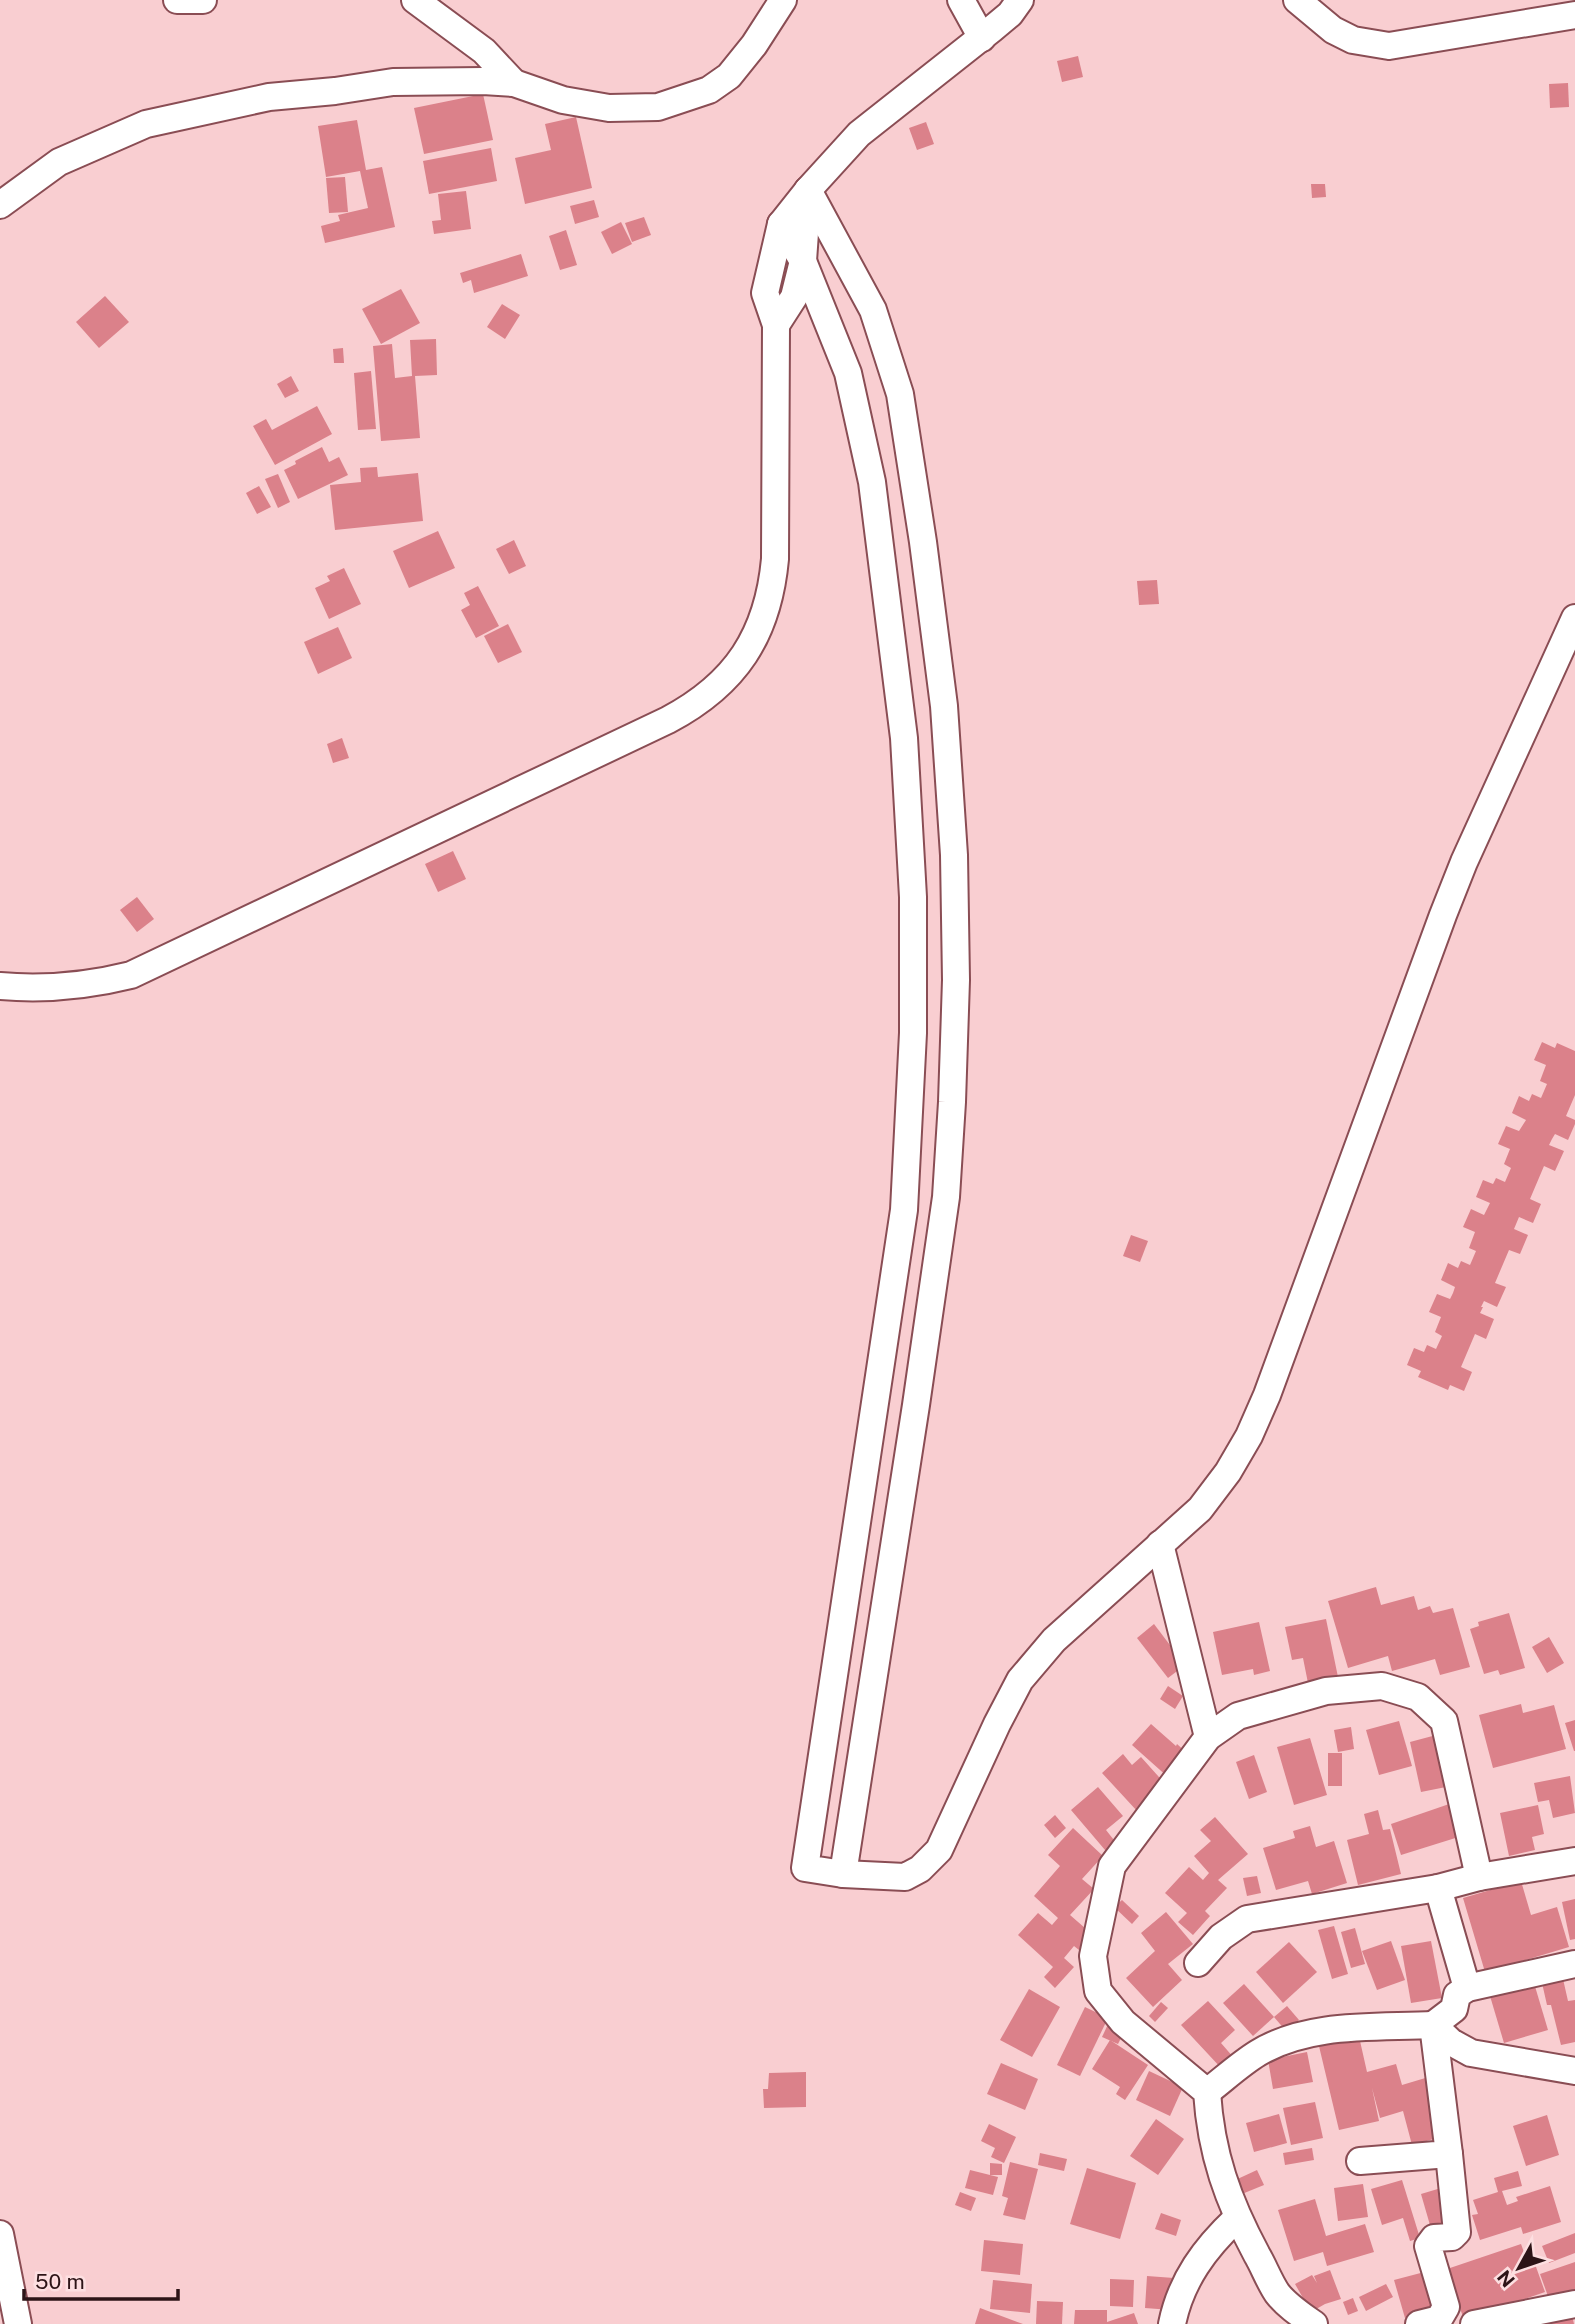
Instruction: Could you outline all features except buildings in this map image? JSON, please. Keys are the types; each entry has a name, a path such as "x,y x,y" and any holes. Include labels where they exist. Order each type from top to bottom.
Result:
{"street":[{"path":"177,0 202,0"},
{"path":"415,0 484,51 514,83"},
{"path":"0,205 60,162 146,124 269,97 393,82 483,80 514,83 564,100 609,108 658,107 709,90 729,76 754,45 783,0"},
{"path":"961,0 982,37"},
{"path":"0,986 65,988 131,975 668,720 691,708 729,676 758,633 773,585 776,325 765,293 781,225 808,190 859,134 1010,14 1020,0"},
{"path":"1297,0 1334,30 1353,40 1389,46 1575,15"},
{"path":"776,325 794,298 803,261 808,190"},
{"path":"808,190 873,310 900,394 923,542 944,706 954,855 956,980 953,1102 946,1197 843,1874"},
{"path":"781,225 803,261 848,373 872,482 904,738 913,897 913,1033 904,1210 805,1868 843,1874 905,1877 920,1870 939,1850 1020,1680 1054,1640 1200,1509 1228,1472 1249,1436 1267,1395 1464,862 1575,618"},
{"path":"1160,1544 1208,1737"},
{"path":"1314,2324 1295,2311 1278,2293 1237,2218 1216,2156 1208,2118 1207,2092 1123,2022 1098,1991 1093,1956 1112,1867 1208,1737 1238,1716 1326,1691 1382,1686 1418,1697 1444,1721 1479,1877"},
{"path":"1199,1963 1221,1937 1247,1919 1438,1888 1479,1877 1575,1861"},
{"path":"1438,1888 1467,1988"},
{"path":"1207,2092 1259,2052 1301,2034 1433,2025 1454,2009 1458,1995 1467,1988 1575,1964"},
{"path":"1433,2025 1451,2042 1471,2053 1575,2071"},
{"path":"1419,2324 1453,2318 1445,2302 1429,2246 1434,2238 1452,2237 1457,2229 1433,2025"},
{"path":"1360,2161 1449,2154"},
{"path":"1172,2324 1182,2291 1195,2266 1211,2242 1237,2218"},
{"path":"0,2234 18,2324"},
{"path":"1474,2324 1575,2304"}]}
